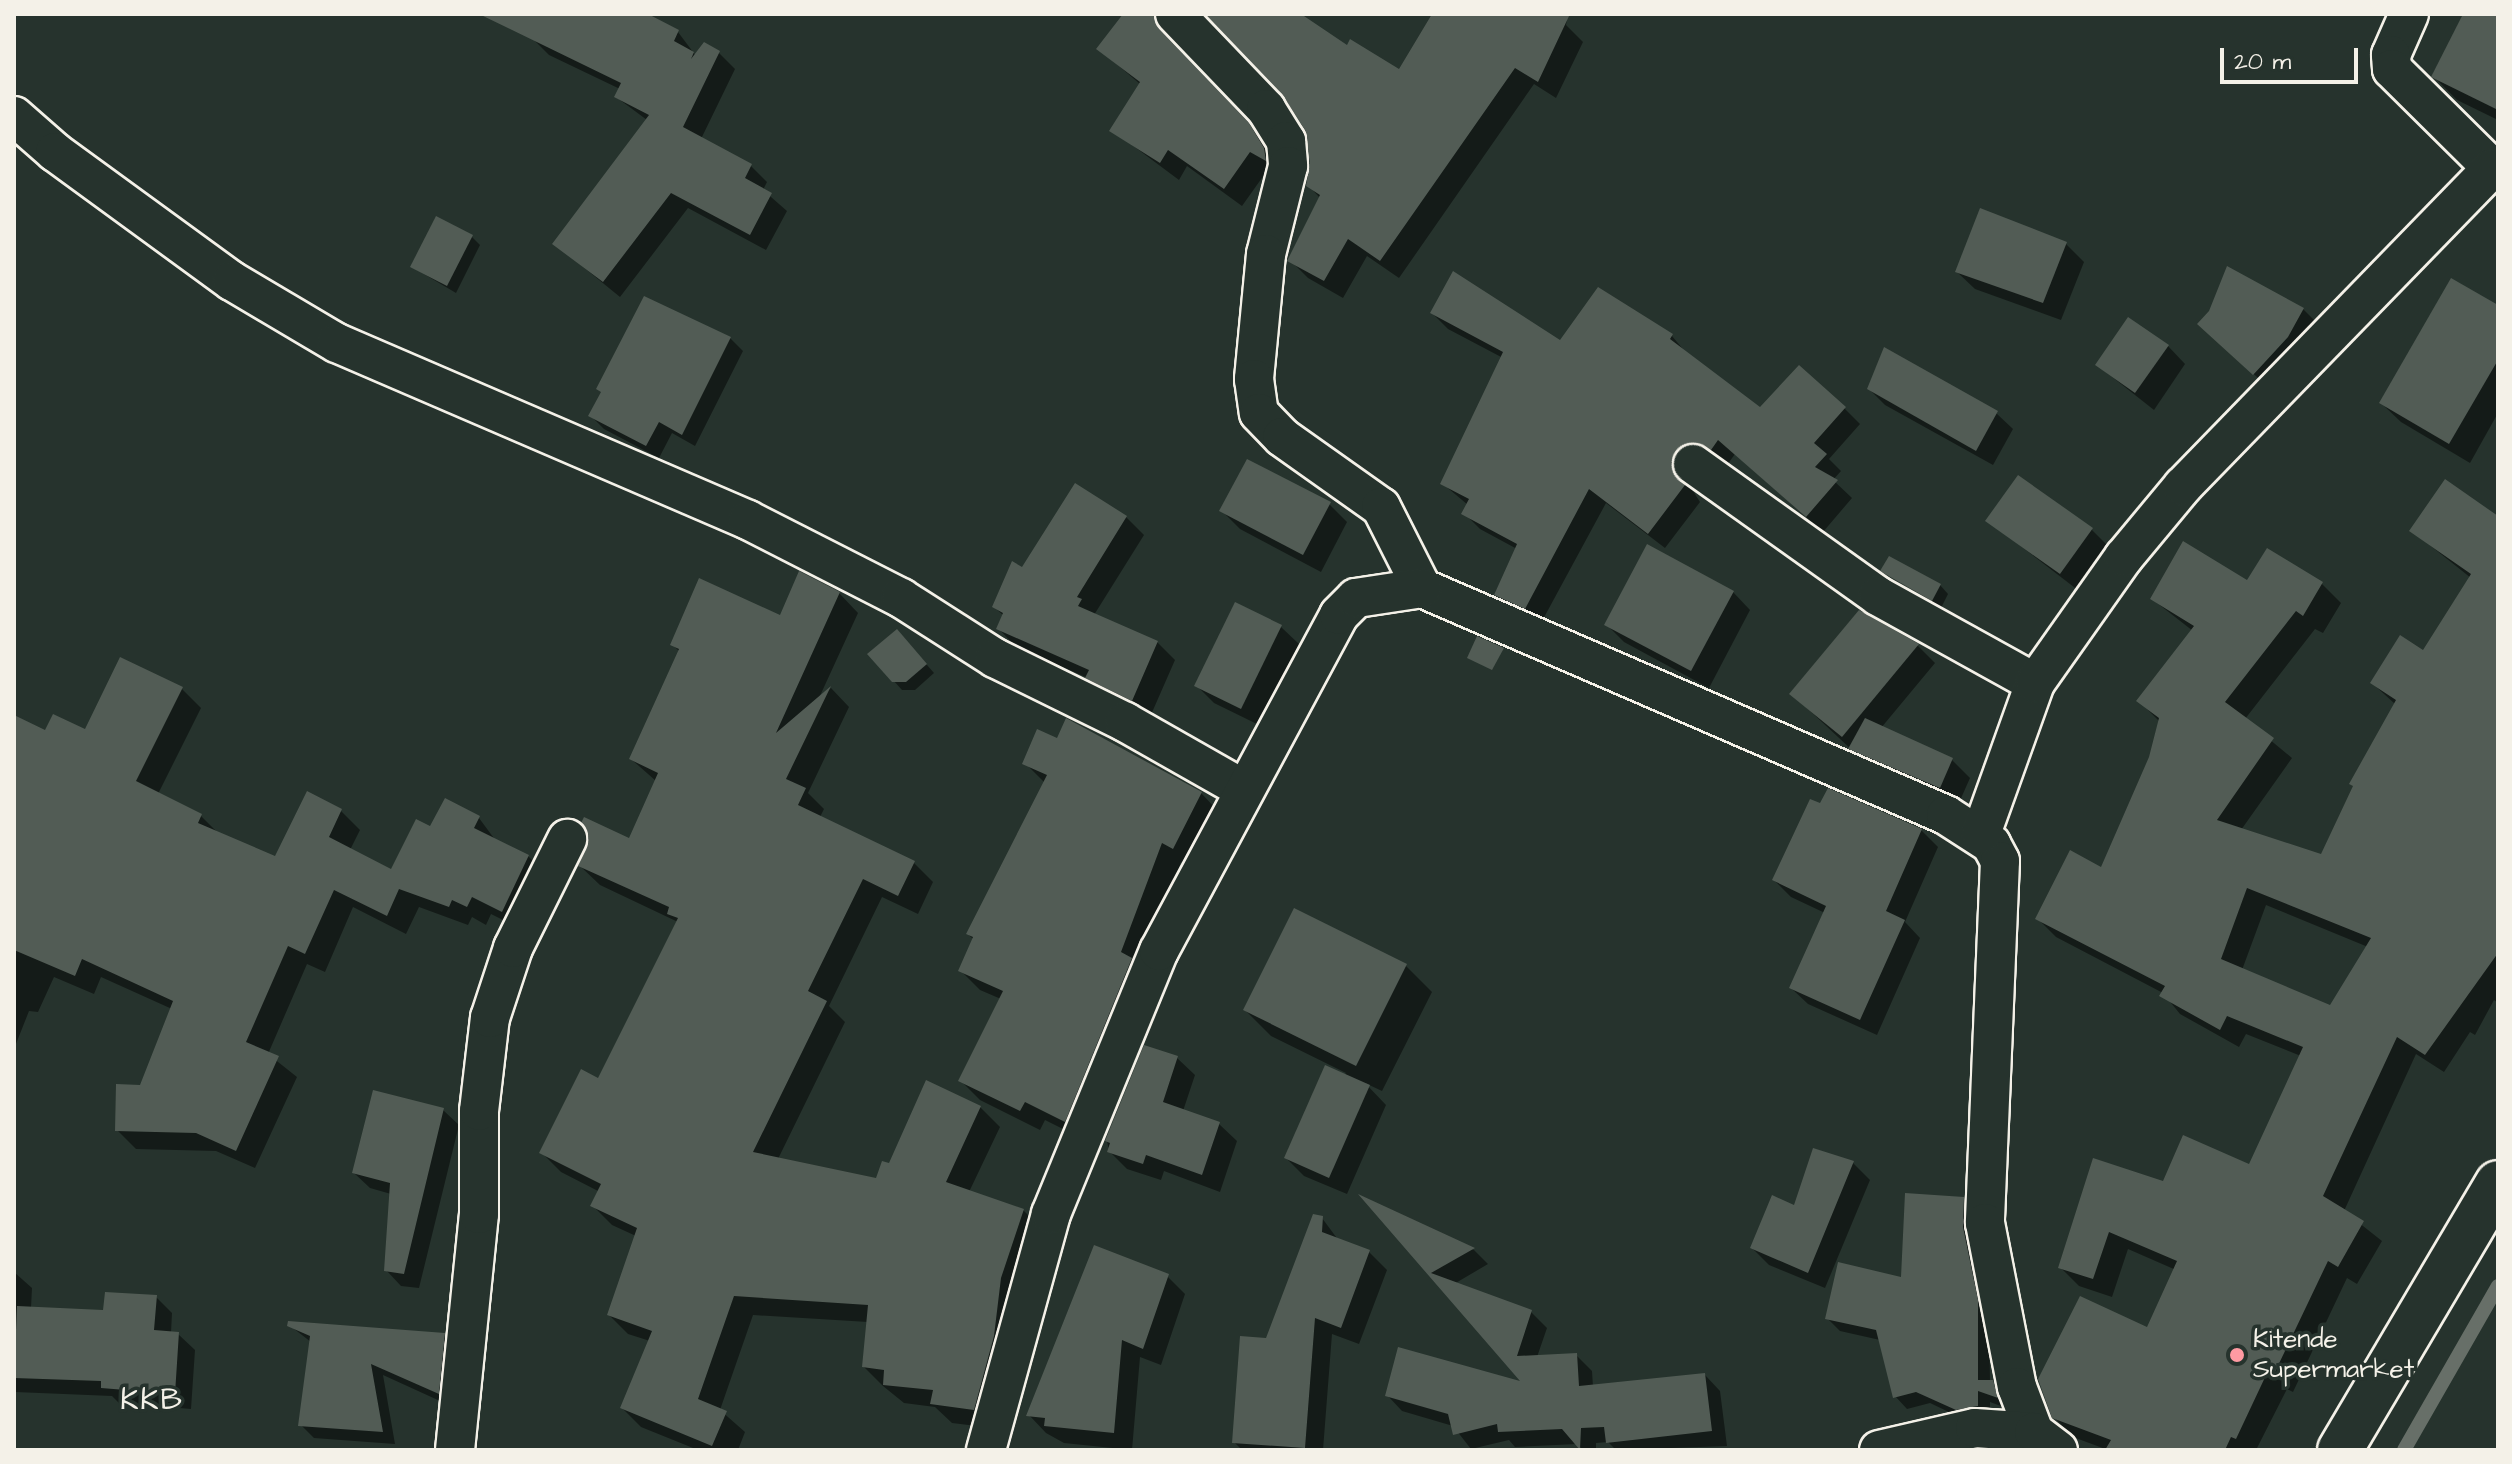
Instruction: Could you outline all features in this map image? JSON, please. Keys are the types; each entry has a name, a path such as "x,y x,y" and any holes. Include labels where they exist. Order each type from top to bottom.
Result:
{"main road":[{"path":"2340,1450 2498,1183"}],"street":[{"path":"1175,14 1266,109 1286,141 1288,166 1264,269 1254,379 1259,413 1282,437 1381,507 1422,588"},
{"path":"1981,834 2035,683 2124,557 2183,486 2495,168 2392,69 2391,55 2409,14"},
{"path":"14,116 55,152 232,281 337,343 748,520 901,598 995,658 1125,722 1243,789"},
{"path":"1693,464 1878,596 2035,683"},
{"path":"986,1450 1051,1214 1095,1097 1159,951 1243,789 1339,615 1356,598 1422,588 1681,697 1756,736 1981,834 2000,861 1985,1223 2017,1387 2046,1441"},
{"path":"455,1450 479,1214 479,1111 490,1018 513,948 567,839"},
{"path":"1879,1450 1975,1428 2046,1441"}],"building":[{"path":"479,14 648,14 679,30 674,41 694,52 691,59 704,42 720,51 683,127 752,164 745,178 772,193 750,235 671,193 603,282 552,244 649,115 614,97 621,83"},
{"path":"1123,14 1154,14 1159,29 1249,123 1264,148 1266,161 1250,152 1224,189 1168,150 1160,163 1109,131 1140,82 1096,49"},
{"path":"1205,14 1301,14 1347,45 1350,39 1399,69 1432,14 1570,14 1538,82 1515,68 1380,261 1348,239 1324,281 1287,261 1320,195 1306,186 1310,164 1305,130 1282,94"},
{"path":"2463,14 2498,14 2498,110 2431,77"},
{"path":"1980,208 2067,242 2043,303 1955,272"},
{"path":"436,216 473,235 447,286 410,267"},
{"path":"2227,266 2304,308 2288,337 2253,375 2197,324 2209,311"},
{"path":"1453,271 1560,340 1598,287 1673,334 1670,339 1760,407 1799,365 1846,407 1814,443 1827,454 1815,467 1838,480 1806,517 1718,440 1711,450 1685,444 1671,463 1685,485 1648,534 1589,489 1525,609 1494,595 1517,544 1461,514 1469,499 1440,484 1503,352 1430,313"},
{"path":"2451,278 2498,305 2498,360 2449,444 2379,403"},
{"path":"644,296 731,337 682,435 659,422 646,446 588,416 601,392 596,389"},
{"path":"2128,317 2169,345 2135,393 2095,365"},
{"path":"1884,347 1998,411 1976,451 1867,389"},
{"path":"1247,459 1331,502 1303,555 1219,511"},
{"path":"2018,475 2093,528 2060,574 1985,521"},
{"path":"2445,479 2498,516 2498,953 2425,1055 2397,1037 2323,1196 2364,1221 2338,1267 2328,1261 2274,1374 2268,1371 2236,1439 2231,1437 2225,1450 2105,1450 2111,1440 2052,1418 2038,1379 2080,1296 2147,1327 2177,1261 2109,1232 2093,1279 2058,1268 2093,1158 2163,1181 2183,1135 2249,1164 2303,1047 2227,1016 2220,1030 2159,996 2165,986 2035,919 2070,850 2101,867 2149,757 2159,718 2136,701 2194,626 2150,599 2183,541 2247,580 2267,548 2323,582 2303,616 2296,611 2225,702 2274,738 2217,820 2321,854 2353,786 2349,784 2396,700 2370,683 2400,635 2423,650 2471,574 2409,531","holes":["2247,888 2371,938 2330,1005 2221,959"]},
{"path":"1075,483 1127,516 1077,597 1082,599 1078,606 1158,641 1132,701 1085,678 1089,670 996,629 1003,613 992,607 1012,561 1022,567"},
{"path":"1647,544 1734,591 1691,671 1604,625"},
{"path":"1889,556 1941,584 1932,601 1880,571"},
{"path":"799,571 840,592 776,733 831,686 786,779 806,788 798,805 915,861 898,896 863,879 808,991 827,1001 753,1152 876,1178 882,1161 889,1163 926,1080 981,1106 946,1182 1024,1209 1001,1278 994,1336 974,1410 930,1404 933,1390 883,1385 884,1370 862,1367 868,1305 734,1296 698,1399 727,1411 712,1446 620,1408 652,1331 607,1315 637,1228 590,1206 601,1184 539,1153 581,1069 598,1078 678,918 667,914 669,907 578,866 589,838 581,823 584,817 629,838 658,773 629,759 679,649 670,645 699,578 780,615"},
{"path":"1235,602 1282,625 1241,709 1194,686"},
{"path":"1859,610 1919,644 1842,737 1789,694"},
{"path":"897,629 927,664 906,682 892,682 867,654"},
{"path":"1477,636 1504,648 1492,670 1467,658"},
{"path":"120,657 183,687 136,781 202,814 198,823 275,856 307,791 342,809 329,837 391,869 416,819 430,826 445,798 480,816 474,828 529,855 502,912 472,897 467,907 452,900 449,907 399,889 387,916 334,890 305,954 288,946 246,1042 279,1056 236,1151 196,1133 115,1131 116,1084 140,1085 173,1001 82,959 75,976 14,950 14,715 45,730 53,714 85,729"},
{"path":"1066,718 1202,792 1173,849 1162,843 1121,952 1132,958 1065,1122 1025,1102 1020,1111 958,1081 1003,991 958,971 973,937 966,934 1047,775 1022,764 1037,729 1057,738"},
{"path":"1865,718 1953,758 1940,788 1848,749"},
{"path":"1828,788 1922,829 1886,911 1905,920 1860,1020 1789,988 1826,906 1772,880 1810,799 1820,803"},
{"path":"1294,908 1407,964 1356,1066 1243,1010"},
{"path":"1144,1045 1178,1056 1163,1102 1220,1122 1202,1175 1146,1155 1143,1164 1107,1152 1110,1143 1105,1141"},
{"path":"1325,1065 1370,1085 1329,1178 1284,1158"},
{"path":"373,1090 444,1108 404,1274 384,1271 390,1183 352,1173"},
{"path":"1813,1148 1854,1161 1808,1273 1750,1248 1772,1195 1794,1205"},
{"path":"1905,1193 1964,1197 1963,1227 1978,1300 1978,1380 1993,1380 1998,1398 1978,1391 1978,1406 1956,1410 1916,1392 1893,1398 1876,1330 1825,1319 1838,1262 1901,1277"},
{"path":"1358,1194 1475,1248 1431,1273 1532,1310 1517,1356 1577,1353 1579,1386 1705,1373 1712,1431 1606,1443 1604,1427 1581,1428 1580,1450 1562,1429 1498,1432 1497,1424 1453,1435 1448,1414 1385,1396 1398,1347 1520,1381"},
{"path":"1313,1214 1323,1216 1322,1232 1370,1250 1341,1328 1315,1318 1305,1448 1232,1443 1240,1336 1266,1338"},
{"path":"1094,1245 1169,1274 1143,1349 1122,1340 1114,1433 1044,1426 1045,1418 1026,1416"},
{"path":"105,1292 157,1295 154,1330 179,1332 175,1394 101,1388 101,1381 14,1378 17,1306 103,1310"},
{"path":"288,1321 445,1333 439,1394 371,1364 383,1432 298,1426 310,1336 287,1326"}],"waterway":[{"path":"2404,1450 2498,1286"}],"place":[{"name":"Kitende Supermarket","path":"2237,1355"}],"district":[{"name":"KKB","path":"152,1400"}]}
